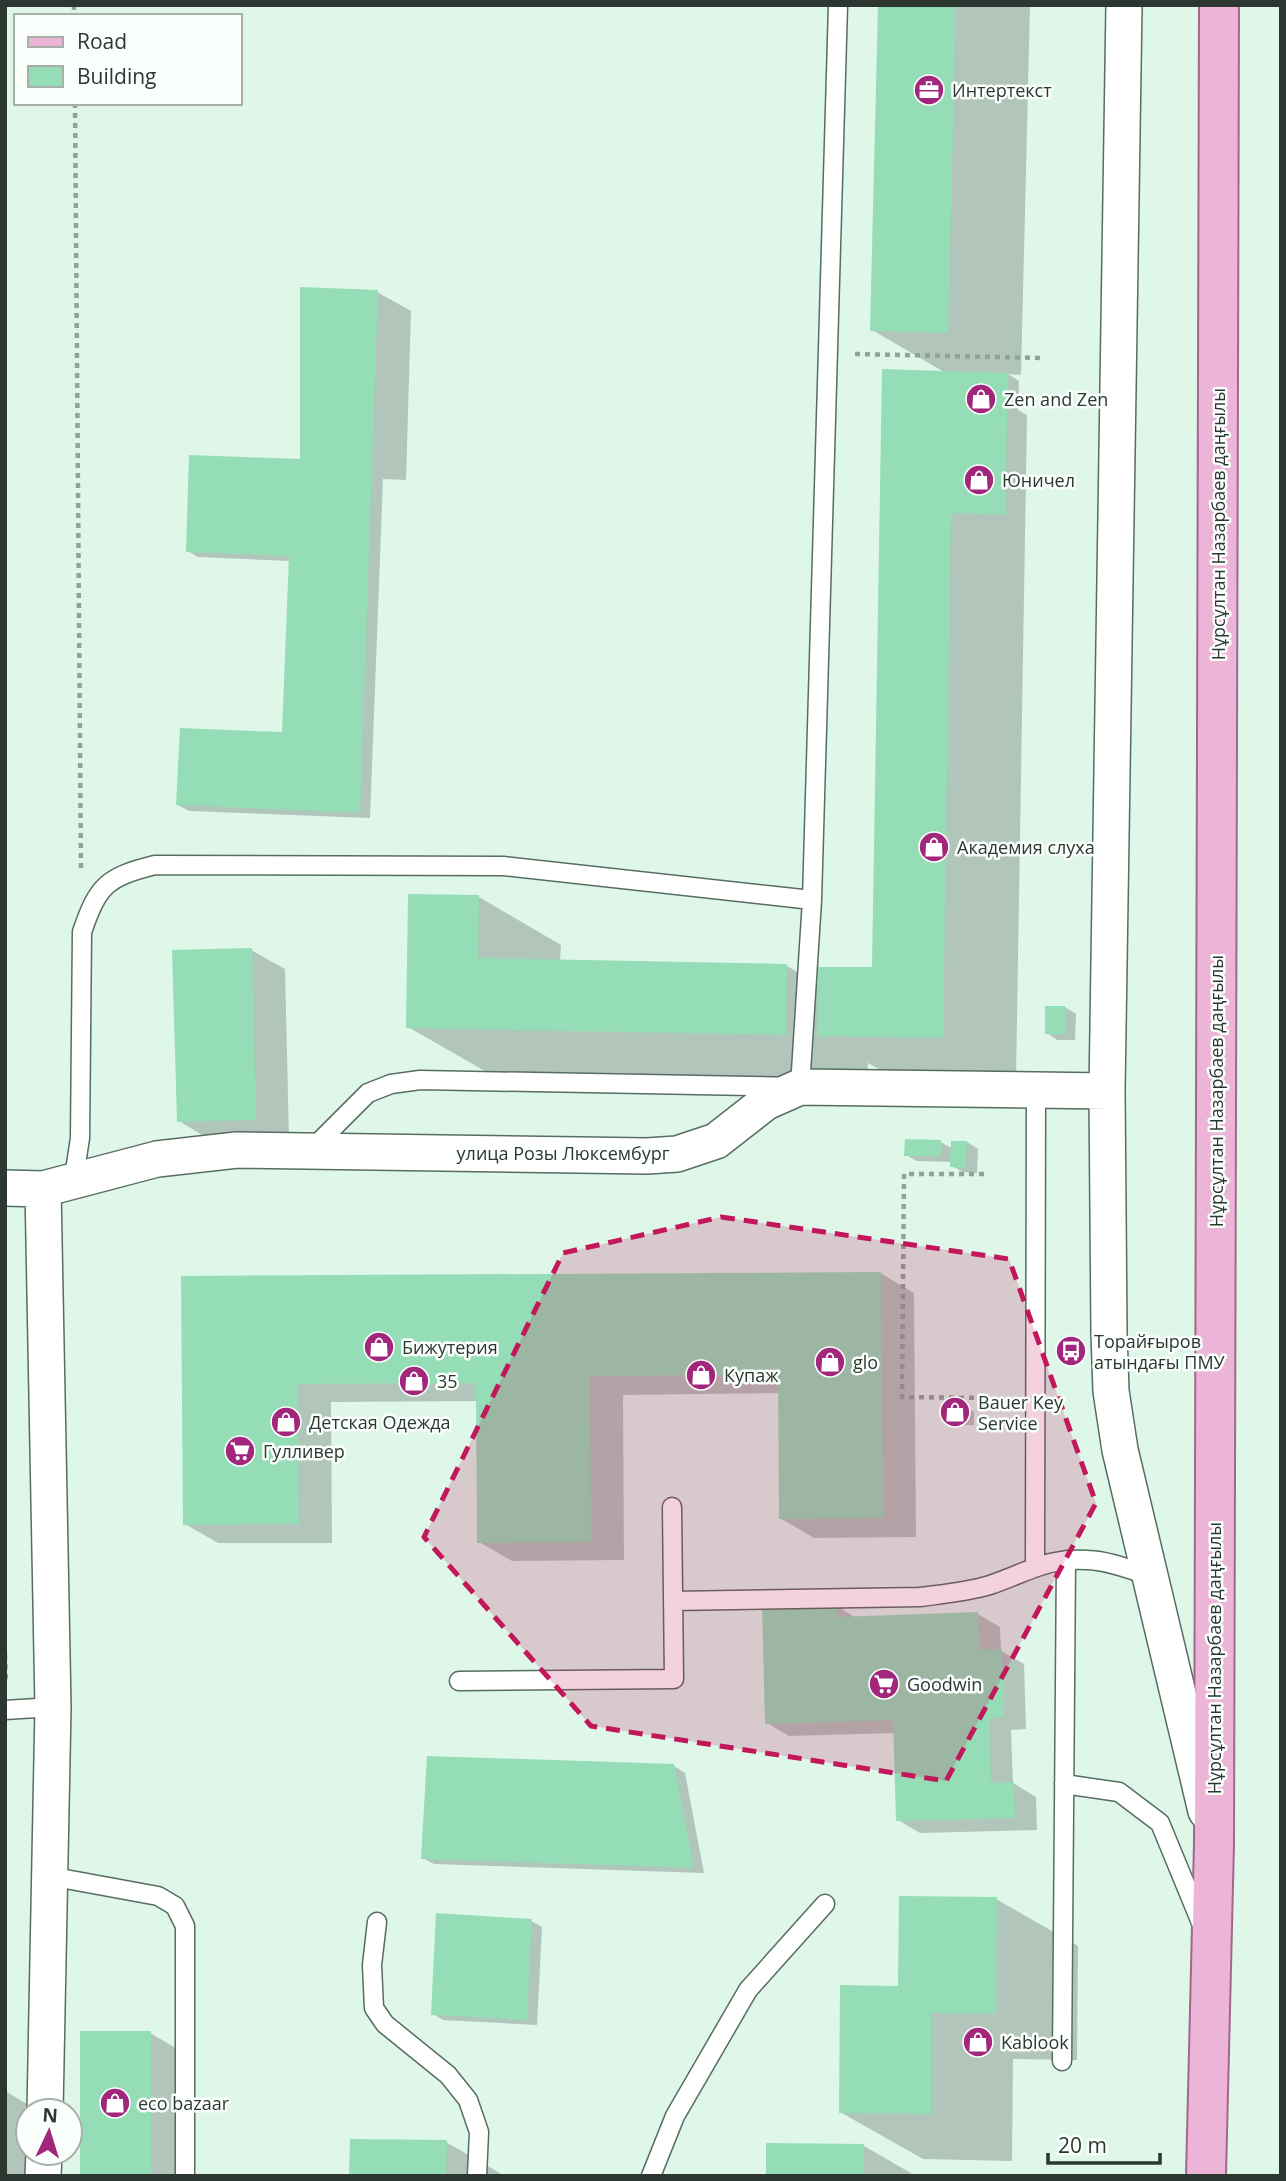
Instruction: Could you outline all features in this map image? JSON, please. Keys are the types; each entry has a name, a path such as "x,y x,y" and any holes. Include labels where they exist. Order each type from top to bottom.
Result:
{"main road":[{"name":"Нұрсұлтан Назарбаев даңғылы","path":"1206,2176 1214,1843 1219,5"}],"street":[{"path":"1124,5 1107,1091 1111,1391 1119,1450 1214,1843"},
{"name":"улица Розы Люксембург","path":"5,1188 43,1189 158,1159 237,1150 647,1156 677,1154 716,1141 765,1102 800,1087 1107,1091"},
{"path":"43,1189 53,1707 44,2097"}],"lane":[{"path":"312,1149 368,1093 391,1084 420,1080 800,1087 812,900 838,5"},
{"path":"43,1189 75,1171 77,1160 80,1138 82,932 90,908 105,884 129,872 155,865 503,866 812,900"},
{"path":"1035,1565 1036,1092"},
{"path":"459,1681 674,1679 672,1507"},
{"path":"1062,2061 1066,1560"},
{"path":"673,1601 920,1597 989,1585 1035,1565 1066,1560 1109,1563 1151,1576"},
{"path":"5,1710 53,1707"},
{"path":"1064,1784 1119,1792 1160,1823 1211,1946"},
{"path":"50,1876 158,1896 175,1906 185,1926 185,2176"},
{"path":"651,2176 676,2116 748,1990 825,1904"},
{"path":"377,1922 372,1965 374,2008 385,2024 448,2075 468,2100 479,2132 477,2176"}],"path":[{"path":"75,105 82,932"},
{"path":"828,354 1043,358"},
{"path":"984,1174 904,1174 902,1397 987,1398"}],"highlighted area":[{"path":"721,1217 1009,1259 1096,1503 946,1781 591,1726 424,1537 563,1253"}],"building":[{"path":"878,5 956,5 948,333 870,331"},
{"path":"300,287 378,290 360,813 176,805 180,728 282,732 289,556 186,552 189,455 300,459"},
{"path":"882,369 1008,373 1005,515 951,513 943,1038 817,1036 818,967 872,967"},
{"path":"408,894 479,895 478,958 787,964 786,1035 406,1028"},
{"path":"252,948 256,1120 177,1122 172,950"},
{"path":"1045,1006 1065,1006 1065,1034 1045,1034"},
{"path":"905,1139 941,1140 941,1156 904,1156"},
{"path":"951,1141 967,1141 966,1168 950,1167"},
{"name":"Гулливер","path":"881,1272 883,1518 779,1519 778,1375 590,1376 591,1542 477,1543 476,1383 298,1384 299,1524 183,1525 181,1276"},
{"path":"946,1404 964,1404 964,1420 946,1420"},
{"name":"Goodwin","path":"837,1605 837,1617 978,1612 979,1650 1002,1649 1004,1717 989,1718 991,1783 1014,1782 1015,1818 896,1821 893,1720 765,1724 762,1607"},
{"path":"427,1756 674,1764 694,1868 421,1859"},
{"path":"899,1896 997,1897 996,2014 931,2013 931,2114 839,2113 840,1985 898,1986"},
{"path":"436,1913 532,1919 527,2020 431,2015"},
{"name":"eco bazaar","path":"80,2031 151,2031 151,2176 80,2176 80,2167 84,2167 84,2097 80,2097"},
{"path":"350,2139 447,2140 446,2176 349,2176"},
{"path":"766,2143 864,2144 864,2176 766,2176"}],"place":[{"name":"Интертекст","path":"929,90"},
{"name":"Zen and Zen","path":"981,399"},
{"name":"Юничел","path":"979,480"},
{"name":"Академия слуха","path":"934,847"},
{"name":"Бижутерия","path":"379,1347"},
{"name":"Торайғыров атындағы ПМУ","path":"1071,1351"},
{"name":"glo","path":"830,1362"},
{"name":"Купаж","path":"701,1375"},
{"name":"35","path":"414,1381"},
{"name":"Bauer Key Service","path":"955,1412"},
{"name":"Детская Одежда","path":"286,1422"},
{"name":"Гулливер","path":"240,1451"},
{"name":"Goodwin","path":"884,1684"},
{"name":"Kablook","path":"978,2042"},
{"name":"eco bazaar","path":"115,2103"}]}
